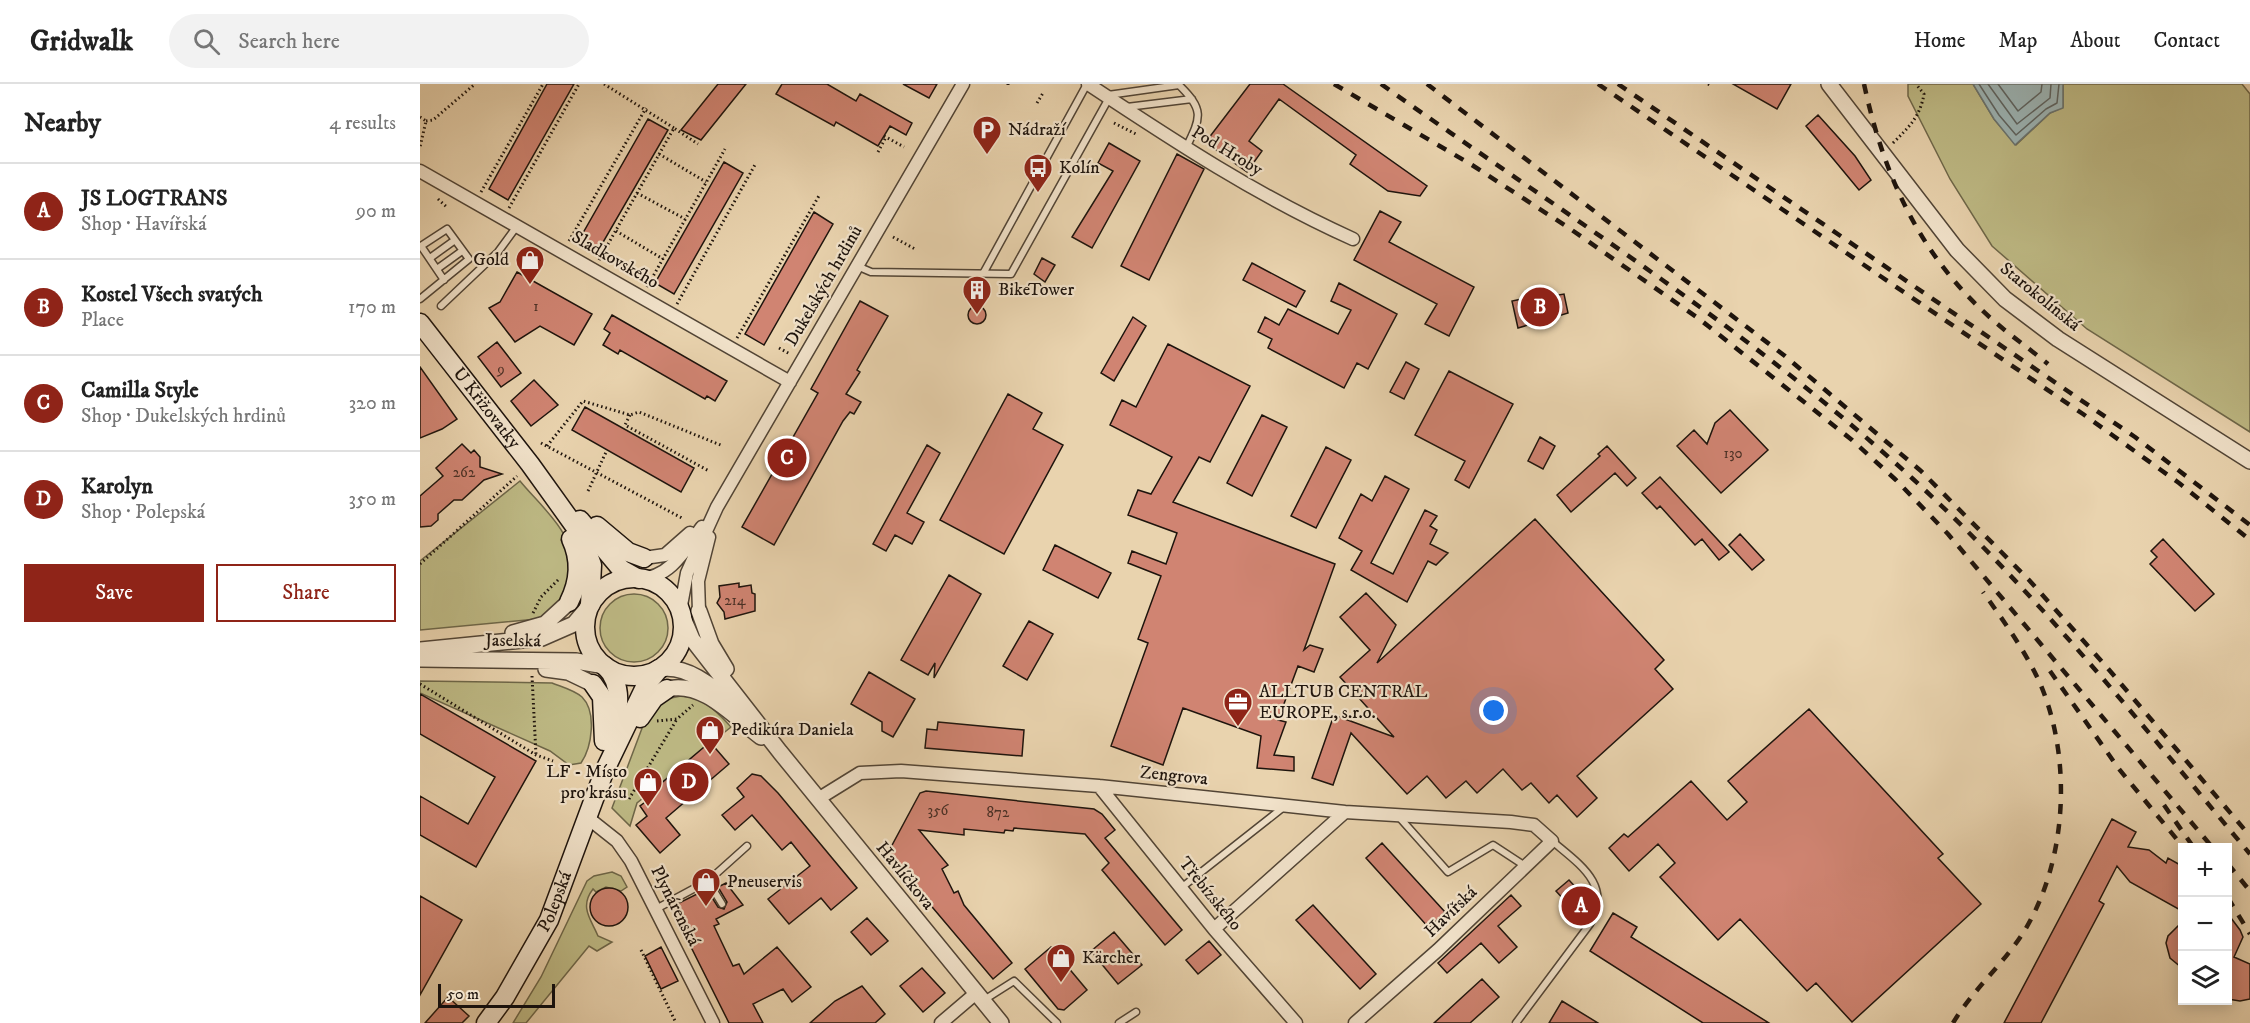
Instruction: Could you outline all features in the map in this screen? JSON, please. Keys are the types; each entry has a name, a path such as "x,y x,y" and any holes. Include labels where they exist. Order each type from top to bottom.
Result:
{"main road":[{"name":"U Křižovatky","path":"420,323 530,464 574,525 585,544 592,573 590,605"},
{"name":"U Křižovatky","path":"530,464 621,569 639,579"},
{"path":"530,464 616,543 628,552 644,558"},
{"path":"530,464 576,554 576,584 569,602"},
{"path":"625,579 639,579 660,586 672,597 680,611 683,628 678,647 659,669 635,676 616,673 593,655 587,641 585,623 590,605 609,585 625,579"},
{"name":"Polepská","path":"604,772 619,700 616,681 605,666"},
{"name":"Polepská","path":"486,1023 517,978 549,920 604,772 646,685 659,669"},
{"path":"592,684 602,698 603,704 604,772"},
{"path":"604,772 647,706 667,689"}],"street":[{"name":"Dukelských hrdinů","path":"680,611 687,573 717,507 963,84"},
{"name":"Pod Hroby","path":"1087,84 1186,149 1296,213 1353,239"},
{"name":"Starokolínská","path":"1829,84 1958,250 2005,298 2058,339 2250,461"},
{"name":"Sladkovského","path":"420,171 790,381"},
{"name":"Dukelských hrdinů","path":"644,558 657,558 672,550 717,507"},
{"name":"Dukelských hrdinů","path":"639,579 659,575 674,563 717,507"},
{"name":"Dukelských hrdinů","path":"699,611 698,581 717,507"},
{"path":"439,654 531,629 555,617 569,602"},
{"name":"Jaselská","path":"420,659 542,638 574,624 590,605"},
{"name":"Havlíčkova","path":"680,611 692,639 780,752 1000,1023"},
{"path":"699,611 711,644 780,752"},
{"name":"Jaselská","path":"420,650 439,654 576,661 605,666"},
{"path":"439,654 556,670 578,675 592,684"},
{"name":"Havlíčkova","path":"659,669 682,671 713,687 780,752"},
{"path":"667,689 686,687 700,692 780,752"},
{"name":"Zengrova","path":"819,799 852,776 874,771 918,771 1099,786 1345,812 1534,825 1552,841"},
{"name":"Třebízského","path":"1099,786 1214,929 1296,1023"},
{"path":"1214,929 1345,812"},
{"name":"Plynárenská","path":"588,818 606,831 623,850 657,909 713,1023"},
{"name":"Havířská","path":"1355,1023 1438,950 1552,841"},
{"path":"941,1023 978,998"}],"lane":[{"path":"984,272 1087,84"},
{"path":"857,266 871,272 1011,274 1107,97 1178,84 1192,99 1199,117 1186,149"},
{"path":"1123,108 1192,99"},
{"path":"441,306 498,252 518,225"},
{"path":"420,299 444,280 469,259 447,229 421,246 444,280"},
{"path":"429,258 455,240"},
{"path":"437,269 462,251"},
{"path":"1181,888 1285,806"},
{"path":"1398,815 1448,872 1493,845 1525,866"},
{"path":"1516,1023 1590,924 1598,906 1597,888 1591,878 1552,841"},
{"path":"657,909 708,881 747,846"},
{"path":"708,881 722,904"},
{"path":"978,998 1014,981 1057,1023"},
{"path":"1119,1023 1136,1012"}],"path":[{"path":"420,117 426,121 433,120 475,84"},
{"path":"476,202 543,84"},
{"path":"504,217 579,84"},
{"path":"604,84 646,108 698,144"},
{"path":"1883,153 1915,122 1924,94 1916,84"},
{"path":"1037,103 1043,93"},
{"path":"563,251 646,108"},
{"path":"420,147 426,121"},
{"path":"594,269 674,128"},
{"path":"878,152 885,136 904,147"},
{"path":"642,296 725,149"},
{"path":"660,154 706,182"},
{"path":"672,313 756,163"},
{"path":"637,193 685,219"},
{"path":"732,348 820,194"},
{"path":"616,231 663,259"},
{"path":"893,237 915,249"},
{"path":"778,348 792,355"},
{"path":"547,446 583,401 630,415 639,412 723,446"},
{"path":"630,415 625,424 709,471"},
{"path":"541,443 682,518"},
{"path":"588,491 607,450"},
{"path":"420,564 530,464"},
{"path":"532,616 541,597 564,575"},
{"path":"532,676 536,755"},
{"path":"420,684 536,755 553,761"},
{"path":"629,799 677,719 697,701"},
{"path":"650,722 677,719"},
{"path":"641,951 676,1023"}],"shaded area":[{"path":"1908,84 1973,84 1994,119 2016,145 2050,113 2063,107 2063,84 2242,84 2250,94 2250,432 2087,329 1992,246 1950,179 1908,96"},
{"path":"520,481 550,514 564,535 569,548 573,573 566,594 559,604 537,619 420,630 420,561"},
{"path":"634,594 647,597 658,604 665,615 668,628 665,641 658,652 647,659 634,662 621,659 610,652 603,641 600,628 603,615 610,604 621,597"},
{"path":"420,681 552,683 572,691 582,697 590,711 590,739 585,756 581,763 569,765 550,751 420,693"},
{"path":"681,696 703,702 715,710 731,727 637,803 630,826 612,808 647,715 666,699"},
{"path":"612,872 621,876 627,887 621,891 606,887 596,892 593,889 589,895 587,907 598,936 612,942 597,951 589,946 526,1023 513,1023 541,977 587,881 594,876"}],"water":[{"path":"1973,84 2063,84 2063,108 2050,113 2015,145 1994,119"}],"building":[{"path":"547,84 574,84 508,200 489,189"},
{"path":"718,84 746,84 701,140 681,130"},
{"path":"782,84 827,84 856,101 860,94 912,123 906,135 890,126 878,146 836,122 834,126 776,94"},
{"path":"903,84 937,84 929,98"},
{"path":"1250,84 1283,84 1427,186 1420,196 1388,191 1350,164 1356,155 1279,99 1249,141 1262,151 1247,172 1208,144 1208,139"},
{"path":"1733,84 1791,84 1777,109"},
{"path":"1818,115 1855,156 1871,180 1859,190 1806,126"},
{"path":"648,119 668,130 598,251 579,240"},
{"path":"1109,143 1140,161 1092,248 1072,237 1113,171 1098,163"},
{"path":"1177,154 1204,169 1149,280 1121,266"},
{"path":"724,162 743,173 674,294 655,283"},
{"path":"1380,211 1401,222 1389,242 1474,287 1449,336 1425,324 1437,304 1354,260"},
{"path":"814,212 833,224 764,345 745,334"},
{"path":"1042,258 1055,265 1045,282 1034,274"},
{"path":"1252,263 1305,291 1296,307 1243,280"},
{"path":"517,272 592,314 574,345 540,326 515,342 489,308 500,302"},
{"path":"1339,283 1397,314 1368,369 1357,363 1344,388 1268,348 1272,339 1258,332 1265,317 1279,325 1288,309 1338,334 1351,310 1331,301"},
{"path":"1546,294 1547,297 1564,294 1568,313 1518,328 1512,301"},
{"path":"860,301 888,316 857,370 860,372 846,394 861,402 854,414 850,412 843,421 774,545 742,527 818,393 811,389"},
{"name":"BikeTower","path":"973,306 981,306 986,311 984,322 973,324 968,319 968,311"},
{"path":"612,315 727,381 715,401 707,396 705,399 620,350 618,354 603,345 610,333 604,329"},
{"path":"1133,317 1146,326 1114,381 1101,373"},
{"path":"497,342 521,373 501,387 478,357"},
{"path":"1168,344 1250,386 1210,462 1199,457 1173,502 1335,564 1304,650 1310,645 1323,649 1314,672 1298,666 1278,720 1286,722 1274,755 1294,757 1294,771 1257,768 1261,736 1183,708 1163,765 1111,746 1148,643 1138,639 1161,576 1128,563 1132,551 1166,564 1177,533 1128,515 1138,490 1151,494 1172,457 1110,425 1122,400 1136,407"},
{"path":"1406,362 1419,369 1404,399 1390,392"},
{"path":"420,367 457,419 442,429 420,438"},
{"path":"1449,371 1513,404 1469,488 1455,480 1465,461 1415,435"},
{"path":"534,380 558,405 531,426 511,401"},
{"path":"1008,394 1042,413 1033,429 1063,445 1004,554 940,520"},
{"path":"585,407 694,468 681,492 572,430"},
{"path":"1730,410 1768,450 1721,493 1677,446 1694,430 1707,444 1715,423"},
{"path":"1262,415 1287,427 1252,496 1227,483"},
{"path":"1540,437 1555,446 1543,469 1528,461"},
{"path":"462,444 471,453 474,450 480,457 480,467 502,474 484,480 462,500 454,500 438,514 438,520 431,526 420,527 420,496 443,476 436,468"},
{"path":"927,445 940,453 907,513 924,522 912,544 895,535 886,551 873,544"},
{"path":"1607,446 1636,478 1627,486 1615,473 1571,512 1557,495 1600,456 1598,454"},
{"path":"1326,447 1351,460 1316,528 1291,516"},
{"path":"1385,476 1409,489 1371,563 1393,574 1425,510 1437,516 1430,526 1437,530 1430,544 1448,553 1436,565 1428,561 1407,602 1351,570 1362,551 1339,538 1361,494 1372,501"},
{"path":"1660,477 1729,552 1719,560 1702,539 1695,545 1660,506 1657,509 1642,493"},
{"path":"1535,519 1664,660 1655,669 1673,689 1577,776 1597,798 1577,817 1557,795 1549,803 1531,783 1522,790 1503,769 1477,793 1466,781 1446,798 1427,776 1407,794 1351,733 1333,785 1312,778 1334,715 1394,737 1340,677 1370,650 1340,617 1366,593 1396,625 1377,663"},
{"path":"1740,534 1764,560 1752,570 1729,545"},
{"path":"2163,539 2214,594 2195,611 2150,564 2157,557 2151,551"},
{"path":"1055,545 1111,573 1098,598 1043,570"},
{"path":"949,575 981,594 934,678 935,663 928,675 901,660"},
{"path":"739,583 739,587 751,585 752,593 755,594 755,611 725,619 724,612 717,603 720,597 719,586"},
{"path":"1029,621 1053,634 1027,680 1003,666"},
{"path":"869,672 915,699 893,737 882,731 882,722 851,704"},
{"path":"420,694 536,761 476,867 420,835 420,796 468,824 495,777 420,734"},
{"path":"1809,709 1943,854 1938,858 1981,904 1852,1022 1816,983 1807,991 1740,919 1718,940 1660,877 1675,863 1658,844 1629,871 1609,848 1624,834 1628,837 1691,781 1727,820 1747,802 1728,781"},
{"path":"938,722 1024,730 1022,756 925,748 927,729 937,730"},
{"path":"710,742 729,764 666,818 680,835 660,853 636,825 647,816 640,806 648,800 645,797"},
{"path":"752,774 761,776 778,793 857,888 831,910 821,898 789,924 768,899 810,866 791,842 782,850 752,815 735,830 722,815 744,797 737,788"},
{"path":"926,791 1094,809 1102,814 1115,830 1105,838 1182,930 1165,945 1102,870 1109,863 1085,834 1014,828 1013,831 1005,830 1004,833 964,829 964,835 919,830 948,865 942,869 954,893 958,891 964,905 1012,963 993,979 889,856 890,849 920,793"},
{"path":"2112,819 2136,832 2128,847 2149,850 2166,863 2168,858 2178,864 2178,909 2130,882 2117,866 2099,901 2104,904 2041,1023 2004,1023"},
{"path":"1382,843 1445,912 1429,928 1366,858"},
{"path":"1569,880 1579,891 1566,902 1556,891"},
{"path":"726,883 743,905 716,919 719,924 714,926 733,966 739,964 744,974 777,947 811,987 792,1002 783,989 753,1004 763,1023 729,1023 671,907 703,891 704,893 708,891 718,907 724,909 727,902 718,887"},
{"path":"609,888 623,893 628,907 623,921 609,926 595,921 590,907 595,893"},
{"path":"1511,895 1521,906 1498,926 1517,947 1499,963 1481,943 1447,973 1438,963"},
{"path":"420,896 462,920 420,995"},
{"path":"1313,905 1376,974 1360,989 1296,920"},
{"path":"1613,913 1637,927 1631,937 1769,1023 1703,1023 1590,951"},
{"path":"867,918 888,941 871,955 851,932"},
{"path":"2232,919 2243,937 2234,957 2250,964 2250,999 2232,1000"},
{"path":"2178,926 2178,965 2170,958 2166,943 2168,936"},
{"path":"1114,932 1142,965 1118,984 1091,951"},
{"path":"1209,941 1221,955 1198,974 1186,960"},
{"path":"661,947 678,981 661,989 645,956"},
{"path":"1051,947 1087,990 1064,1010 1058,1009 1025,969"},
{"path":"922,968 945,993 923,1012 900,986"},
{"path":"1482,979 1499,997 1470,1023 1434,1023"},
{"path":"862,986 885,1014 875,1023 810,1023 835,1001"},
{"path":"448,997 469,1016 462,1023 425,1023"},
{"path":"1562,1001 1598,1023 1549,1023"}],"railway":[{"path":"1334,84 1472,165 1569,228 1698,318 1852,440 1896,480 1948,534 2209,843"},
{"path":"1381,84 1720,322 1850,424 1913,479 1959,523 2046,614 2250,854"},
{"path":"1427,84 1785,356 1921,471 2029,580 2105,665 2250,836"},
{"path":"1598,84 2083,414 2179,483 2250,540"},
{"path":"1618,84 2135,437 2250,525"},
{"path":"1864,84 1882,151 1909,214 1926,243 1968,297 2000,327 2048,364"},
{"path":"1953,1023 2013,948 2030,921 2043,894 2052,864 2061,802 2056,739 2039,681 2020,646 1983,592"},
{"path":"2050,671 2119,769 2180,843"},
{"path":"2164,805 2191,843"},
{"path":"2232,869 2250,891"},
{"path":"2232,905 2250,934"}],"place":[{"name":"Nádraží","path":"987,156"},
{"name":"Kolín","path":"1038,194"},
{"name":"Gold","path":"530,286"},
{"name":"Kostel Všech svatých","path":"1540,307"},
{"name":"BikeTower","path":"977,316"},
{"name":"Camilla Style","path":"787,458"},
{"name":"ALLTUB CENTRAL EUROPE, s.r.o.","path":"1238,728"},
{"name":"Pedikúra Daniela","path":"710,756"},
{"name":"Karolyn","path":"689,782"},
{"name":"LF - Místo pro krásu","path":"648,808"},
{"name":"JS LOGTRANS","path":"1581,906"},
{"name":"Pneuservis","path":"706,908"},
{"name":"Kärcher","path":"1061,984"}]}
